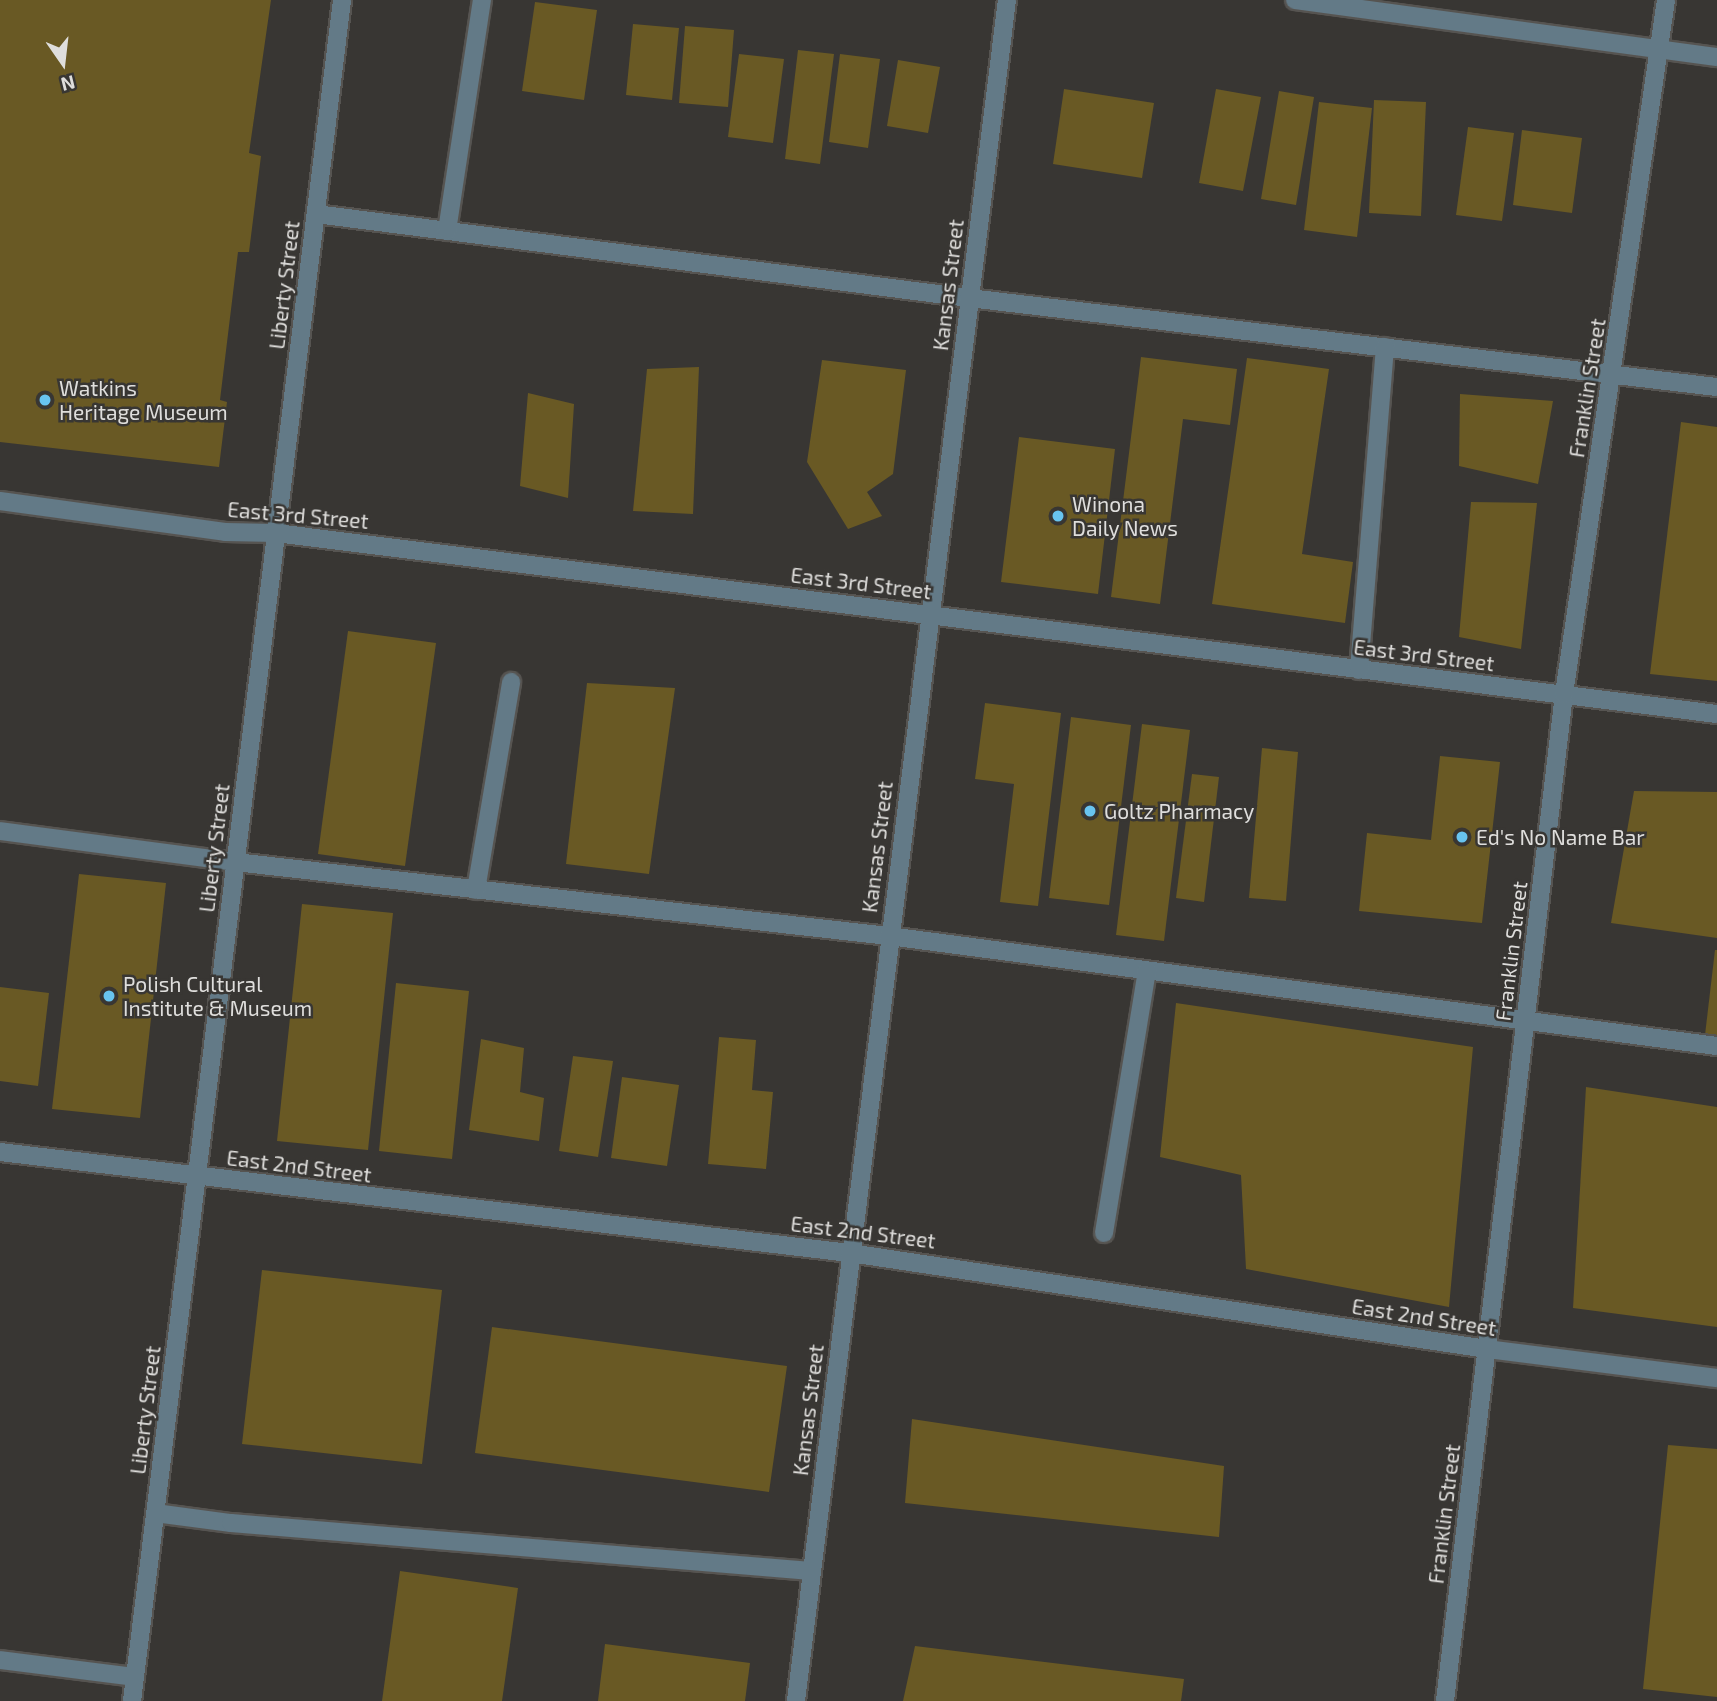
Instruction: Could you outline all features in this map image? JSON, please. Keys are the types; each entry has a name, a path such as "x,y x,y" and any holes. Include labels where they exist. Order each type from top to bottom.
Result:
{"street":[{"name":"Liberty Street","path":"132,1701 342,0"},
{"path":"447,231 482,0"},
{"name":"Kansas Street","path":"796,1701 849,1252 1007,0"},
{"path":"1295,0 1717,57"},
{"name":"Franklin Street","path":"1445,1701 1564,694 1666,0"},
{"path":"316,214 970,298 1717,387"},
{"path":"1359,670 1385,347"},
{"name":"East 3rd Street","path":"0,501 225,532 276,533 1717,714"},
{"path":"476,890 511,682"},
{"path":"0,831 236,862 889,936 1717,1046"},
{"path":"1104,1233 1147,971"},
{"name":"East 2nd Street","path":"0,1152 849,1252 1486,1349 1717,1378"},
{"path":"155,1513 231,1523 811,1571"},
{"path":"0,1660 135,1677"}],"building":[{"path":"0,0 271,0 249,153 261,156 249,252 238,252 220,400 227,402 219,467 0,442"},
{"path":"535,2 597,10 584,100 522,91"},
{"path":"633,24 679,28 672,100 626,95"},
{"path":"685,26 734,30 728,107 679,103"},
{"path":"798,50 834,54 820,164 785,159"},
{"path":"739,54 784,59 773,143 728,137"},
{"path":"840,54 880,59 868,148 829,142"},
{"path":"898,60 940,67 928,133 887,126"},
{"path":"1064,89 1154,103 1142,178 1053,164"},
{"path":"1216,89 1261,97 1243,191 1199,183"},
{"path":"1279,91 1314,97 1296,205 1261,199"},
{"path":"1374,100 1426,102 1421,216 1369,213"},
{"path":"1319,102 1372,108 1357,237 1304,230"},
{"path":"1468,127 1514,133 1502,221 1456,215"},
{"path":"1522,130 1582,138 1572,213 1513,205"},
{"path":"1141,357 1237,369 1230,425 1183,419 1160,604 1111,597"},
{"path":"1247,358 1329,369 1302,554 1353,562 1345,623 1212,604"},
{"path":"822,360 906,370 893,474 867,492 882,516 848,529 807,462"},
{"path":"699,367 693,514 633,511 647,369"},
{"path":"528,393 574,404 568,498 520,486"},
{"path":"1460,394 1553,401 1538,484 1459,466"},
{"path":"1681,422 1717,427 1717,681 1650,674"},
{"name":"Winona Daily News","path":"1019,437 1115,449 1098,594 1001,582"},
{"path":"1471,502 1537,503 1521,649 1459,637"},
{"path":"348,631 436,643 405,866 318,854"},
{"path":"587,683 675,688 649,874 566,864"},
{"path":"985,703 1061,713 1038,906 1000,902 1014,784 975,779"},
{"name":"Goltz Pharmacy","path":"1071,717 1131,725 1109,905 1049,898"},
{"path":"1142,724 1190,730 1164,941 1116,935"},
{"path":"1262,748 1298,752 1286,901 1249,898"},
{"name":"Ed's No Name Bar","path":"1440,756 1500,762 1482,923 1359,911 1367,833 1431,840"},
{"path":"1192,774 1219,777 1204,902 1176,898"},
{"path":"1634,791 1717,792 1717,938 1611,923"},
{"name":"Polish Cultural Institute & Museum","path":"79,874 166,883 140,1118 52,1109"},
{"path":"302,904 393,913 368,1150 277,1141"},
{"path":"1717,950 1717,1037 1705,1035"},
{"path":"396,983 469,991 452,1159 379,1151"},
{"path":"0,987 49,993 38,1086 0,1081"},
{"path":"1176,1003 1473,1047 1449,1307 1246,1269 1241,1175 1160,1157"},
{"path":"719,1037 756,1040 752,1090 773,1092 766,1169 708,1164"},
{"path":"481,1039 524,1048 520,1092 544,1098 539,1141 469,1130"},
{"path":"573,1056 613,1061 598,1157 559,1151"},
{"path":"622,1077 679,1085 667,1166 611,1158"},
{"path":"1586,1087 1717,1107 1717,1327 1573,1308"},
{"path":"262,1270 442,1290 422,1464 242,1444"},
{"path":"492,1327 787,1366 769,1492 475,1453"},
{"path":"912,1419 1224,1466 1219,1537 905,1503"},
{"path":"1668,1445 1717,1449 1717,1697 1643,1689"},
{"path":"400,1571 518,1588 502,1701 382,1701"},
{"path":"605,1644 750,1663 745,1701 598,1701"},
{"path":"915,1646 1184,1679 1181,1701 903,1701"}],"place":[{"name":"Watkins Heritage Museum","path":"45,400"},
{"name":"Winona Daily News","path":"1058,516"},
{"name":"Goltz Pharmacy","path":"1090,811"},
{"name":"Ed's No Name Bar","path":"1462,837"},
{"name":"Polish Cultural Institute & Museum","path":"109,996"}]}
